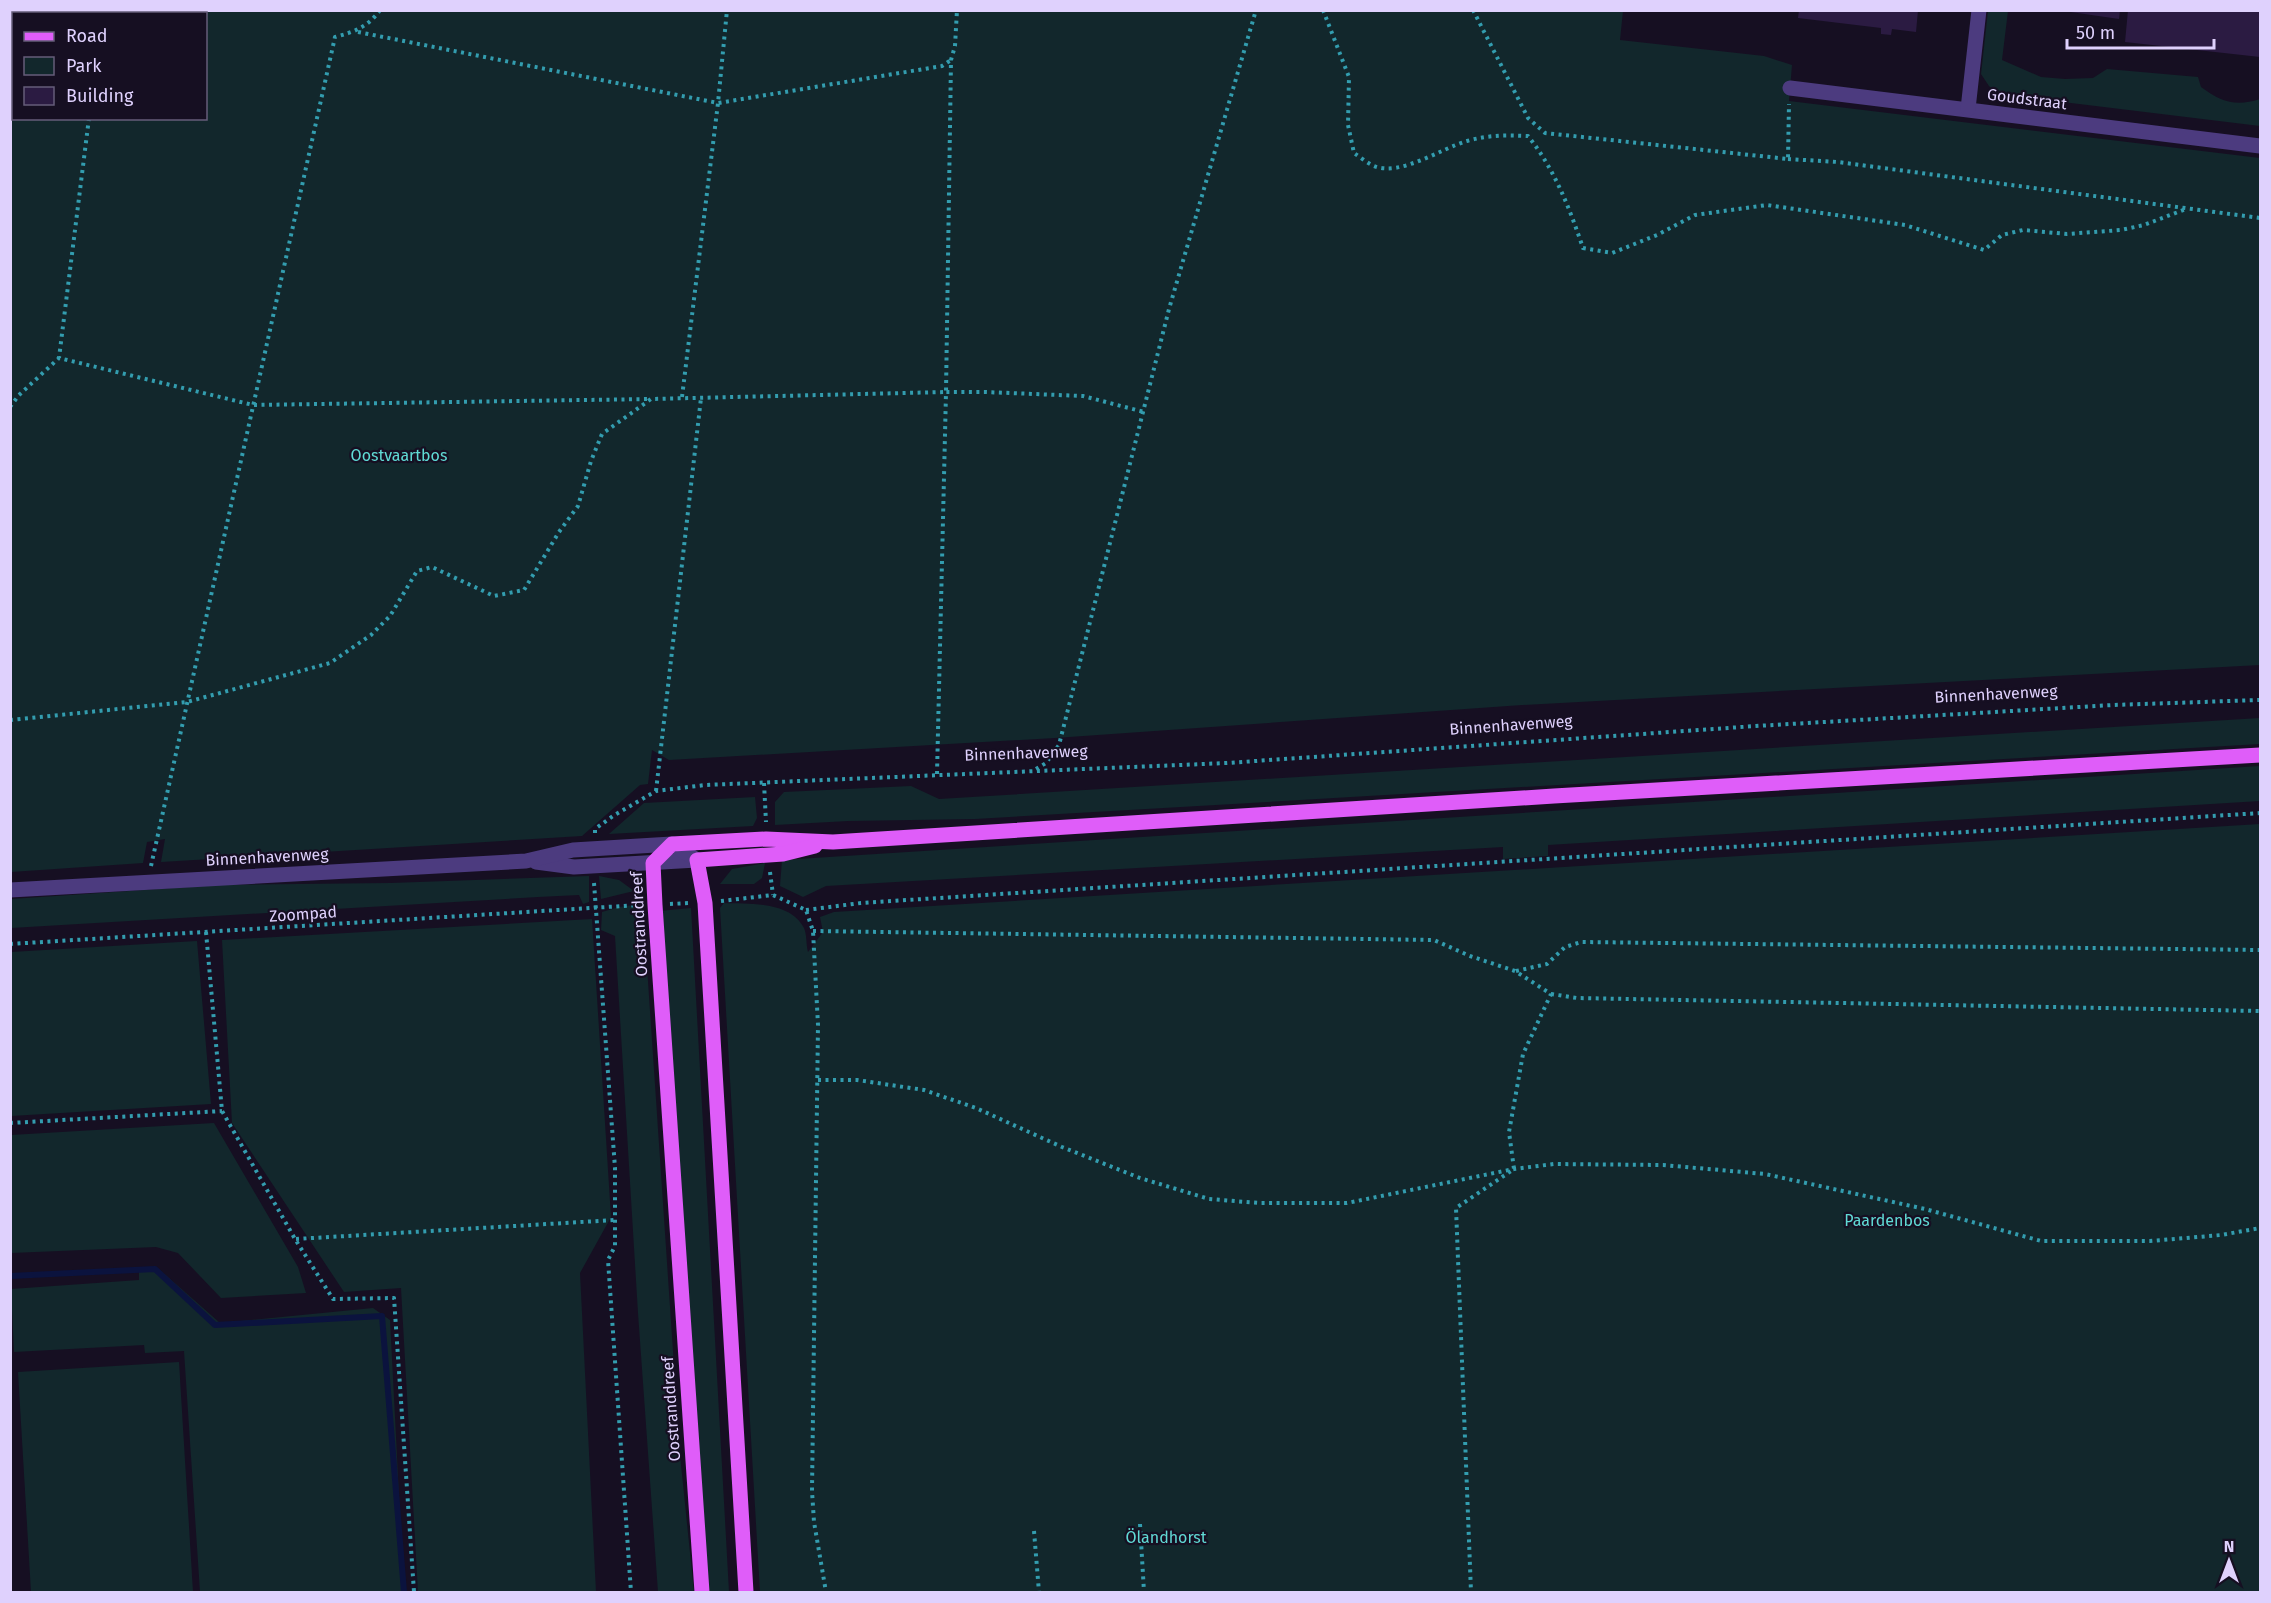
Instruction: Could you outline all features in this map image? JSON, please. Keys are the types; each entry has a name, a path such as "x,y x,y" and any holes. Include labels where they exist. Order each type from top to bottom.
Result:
{"main road":[{"name":"Binnenhavenweg","path":"672,844 766,839 832,842 1554,796 2260,755"},
{"name":"Binnenhavenweg","path":"697,860 783,854 832,842"},
{"name":"Oostranddreef","path":"672,844 653,863 702,1593"},
{"path":"697,860 705,903 746,1593"}],"street":[{"path":"1968,109 1979,10"},
{"name":"Goudstraat","path":"1790,87 2260,146"},
{"path":"672,844 697,860"},
{"name":"Binnenhavenweg","path":"10,890 526,861 573,850 672,844"},
{"name":"Binnenhavenweg","path":"526,861 574,867 697,860"}],"path":[{"path":"147,882 335,37 357,31 373,21 380,10"},
{"path":"682,397 728,10"},
{"path":"937,774 951,60 955,46 957,10"},
{"path":"1034,770 1046,763 1059,745 1169,309 1256,10"},
{"path":"1323,10 1349,77 1348,125 1354,153 1375,167 1394,167 1413,164 1438,151 1485,137 1528,136 1540,152 1568,204 1582,248 1612,253 1657,235 1695,215 1767,205 1905,225 1984,250 2002,235 2023,230 2067,234 2121,230 2144,225 2186,209"},
{"path":"1473,10 1528,118 1545,133 1788,159 1838,162 2260,218"},
{"path":"357,31 718,103 942,66 951,60"},
{"path":"1788,159 1790,87"},
{"path":"10,407 19,395 59,358 89,120"},
{"path":"59,358 253,405 985,392 1083,396 1144,412"},
{"path":"592,848 596,829 613,816 656,791 701,398"},
{"path":"10,720 187,702 330,663 371,635 390,616 417,571 432,567 494,596 524,590 559,532 578,506 591,461 602,434 651,399"},
{"name":"Binnenhavenweg","path":"656,791 705,785 1227,763 1768,725 2101,706 2260,700"},
{"path":"773,895 806,910 861,903 2260,813"},
{"name":"Zoompad","path":"10,944 655,904"},
{"path":"596,907 615,1168 615,1246 608,1260 632,1593"},
{"path":"806,910 813,931 818,1025 812,1491 814,1522 826,1593"},
{"path":"813,931 1434,940 1470,956 1515,971 1551,994 1577,999 2260,1011"},
{"path":"206,932 222,1111 295,1239 333,1299 394,1298 414,1593"},
{"path":"1515,971 1547,964 1565,947 1581,942 2260,950"},
{"path":"1514,1169 1509,1132 1523,1054 1551,994"},
{"path":"818,1080 857,1080 924,1090 976,1108 1062,1147 1140,1178 1209,1199 1259,1203 1347,1203 1514,1169 1554,1164 1663,1164 1765,1174 1925,1209 2041,1242 2150,1240 2221,1235 2260,1228"},
{"path":"10,1123 222,1111"},
{"path":"1471,1593 1456,1208 1514,1169"},
{"path":"295,1239 615,1220"},
{"path":"1140,1524 1144,1593"},
{"path":"1034,1532 1039,1593"}],"green space":[{"name":"Oostvaartbos","path":"11,11 1623,11 1620,40 1764,56 1792,65 1789,101 2260,158 2260,665 1522,705 1055,738 669,760 652,750 648,784 640,785 582,836 161,862 165,839 147,842 143,863 11,872"},
{"path":"1988,11 2008,11 2002,60 2041,77 2093,78 2107,69 2198,77 2201,87 2229,102 2243,103 2260,99 2260,126 1998,94 1981,74"},
{"path":"2260,718 2260,744 975,819 848,821 775,825 775,802 784,792 911,786 939,799"},
{"path":"2260,766 2260,801 1548,845 1548,856 1503,859 1503,847 826,886 803,897 780,886 782,860"},
{"path":"755,797 757,818 753,826 609,834 644,803"},
{"name":"Paardenbos","path":"2260,824 2260,1592 760,1592 720,908 724,903 757,904 779,908 789,913 798,919 804,928 808,952 823,932 820,917 834,912"},
{"path":"765,863 762,878 754,884 720,884 732,869"},
{"path":"589,876 589,902 583,904 579,895 11,928 11,899 218,885 391,883"},
{"path":"599,876 619,880 634,891 601,899"},
{"path":"641,904 680,1455 694,1592 658,1592 615,936 601,930 602,912"},
{"path":"691,908 729,1592 706,1592 659,911"},
{"path":"592,919 611,1217 580,1273 596,1592 418,1592 401,1288 344,1292 232,1123 222,940"},
{"path":"197,941 211,1104 11,1116 11,952"},
{"path":"214,1123 298,1267 306,1293 221,1298 178,1253 156,1247 11,1253 11,1135"},
{"path":"160,1270 220,1323 373,1308 390,1320 404,1592 200,1592 184,1351 145,1353 144,1345 14,1352 11,1289 139,1280 139,1271"},
{"path":"179,1362 193,1592 31,1592 18,1372"}],"building":[{"path":"1799,10 1918,10 1916,32 1892,29 1891,35 1881,34 1881,28 1798,18"},
{"path":"2057,10 2120,10 2119,19"},
{"path":"2128,10 2260,10 2260,57 2125,42"}],"waterway":[{"path":"10,1276 155,1269 215,1325 382,1316 404,1592"}],"park label":[{"name":"Ölandhorst","path":"1166,1537"}]}
